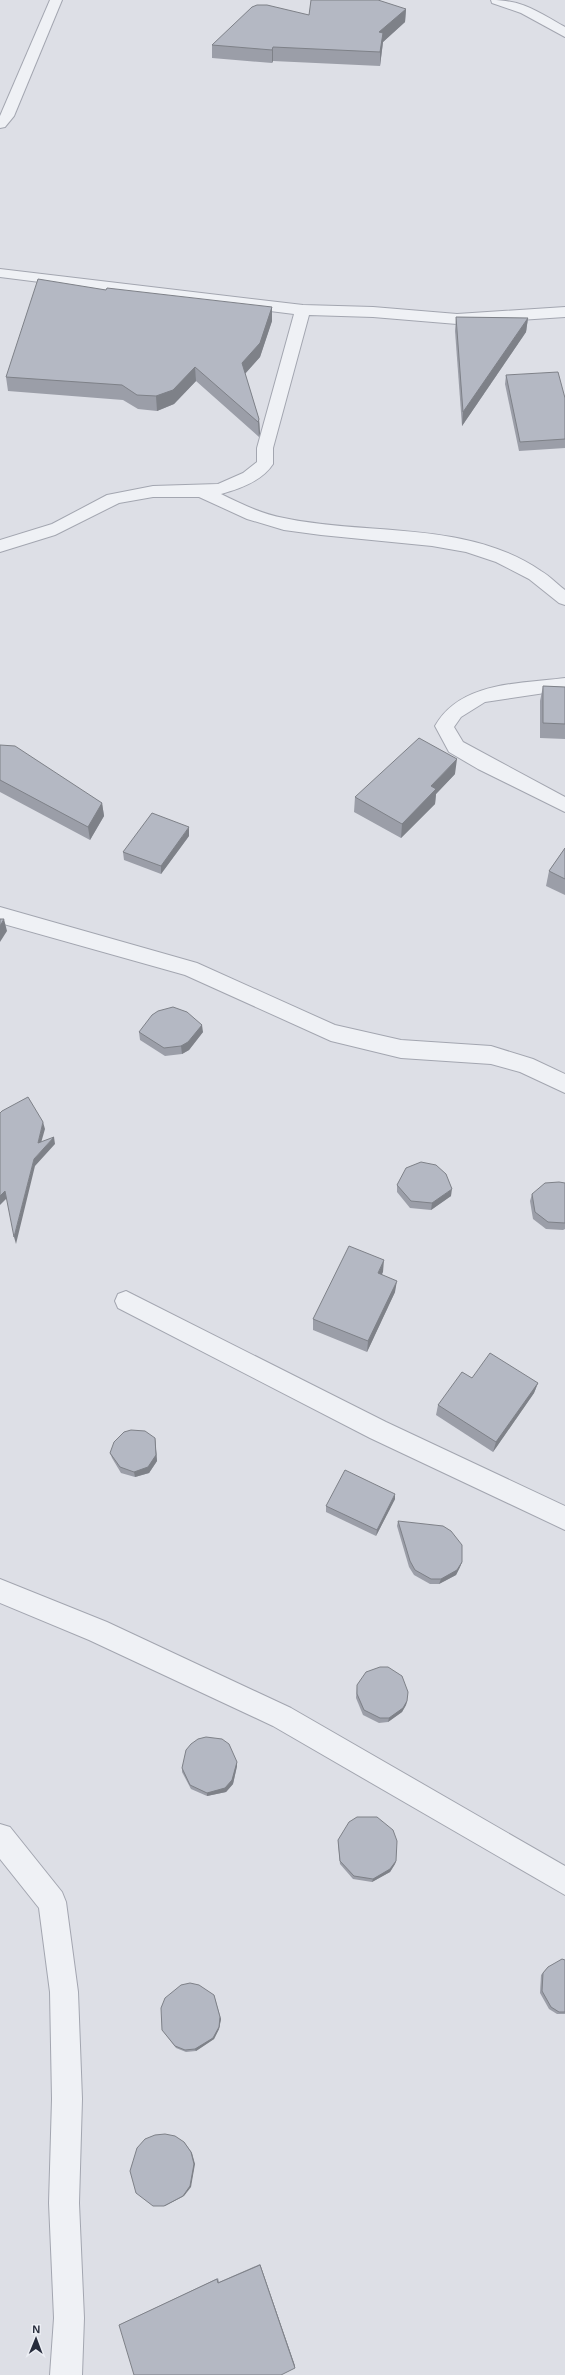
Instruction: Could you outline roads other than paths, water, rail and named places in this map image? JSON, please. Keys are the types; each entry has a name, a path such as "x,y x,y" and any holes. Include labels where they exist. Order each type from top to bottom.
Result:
{"street":[{"path":"0,124 7,116 56,0"},
{"path":"497,0 526,10 565,33"},
{"path":"0,272 303,310 373,312 457,319 565,312"},
{"path":"0,546 43,535 80,518 101,504 136,494 205,492 231,486 251,477 265,464 265,448 303,310"},
{"path":"205,492 241,511 283,524 360,535 422,538 465,545 511,560 554,588 565,599"},
{"path":"565,684 481,696 455,712 444,726 456,747 485,764 565,805"},
{"path":"0,915 190,969 331,1033 401,1049 490,1055 526,1064 565,1084"},
{"path":"126,1301 378,1430 565,1518"},
{"path":"0,1591 98,1631 282,1717 565,1881"},
{"path":"0,1837 52,1902 64,1992 67,2099 64,2203 69,2318 66,2375"}]}
